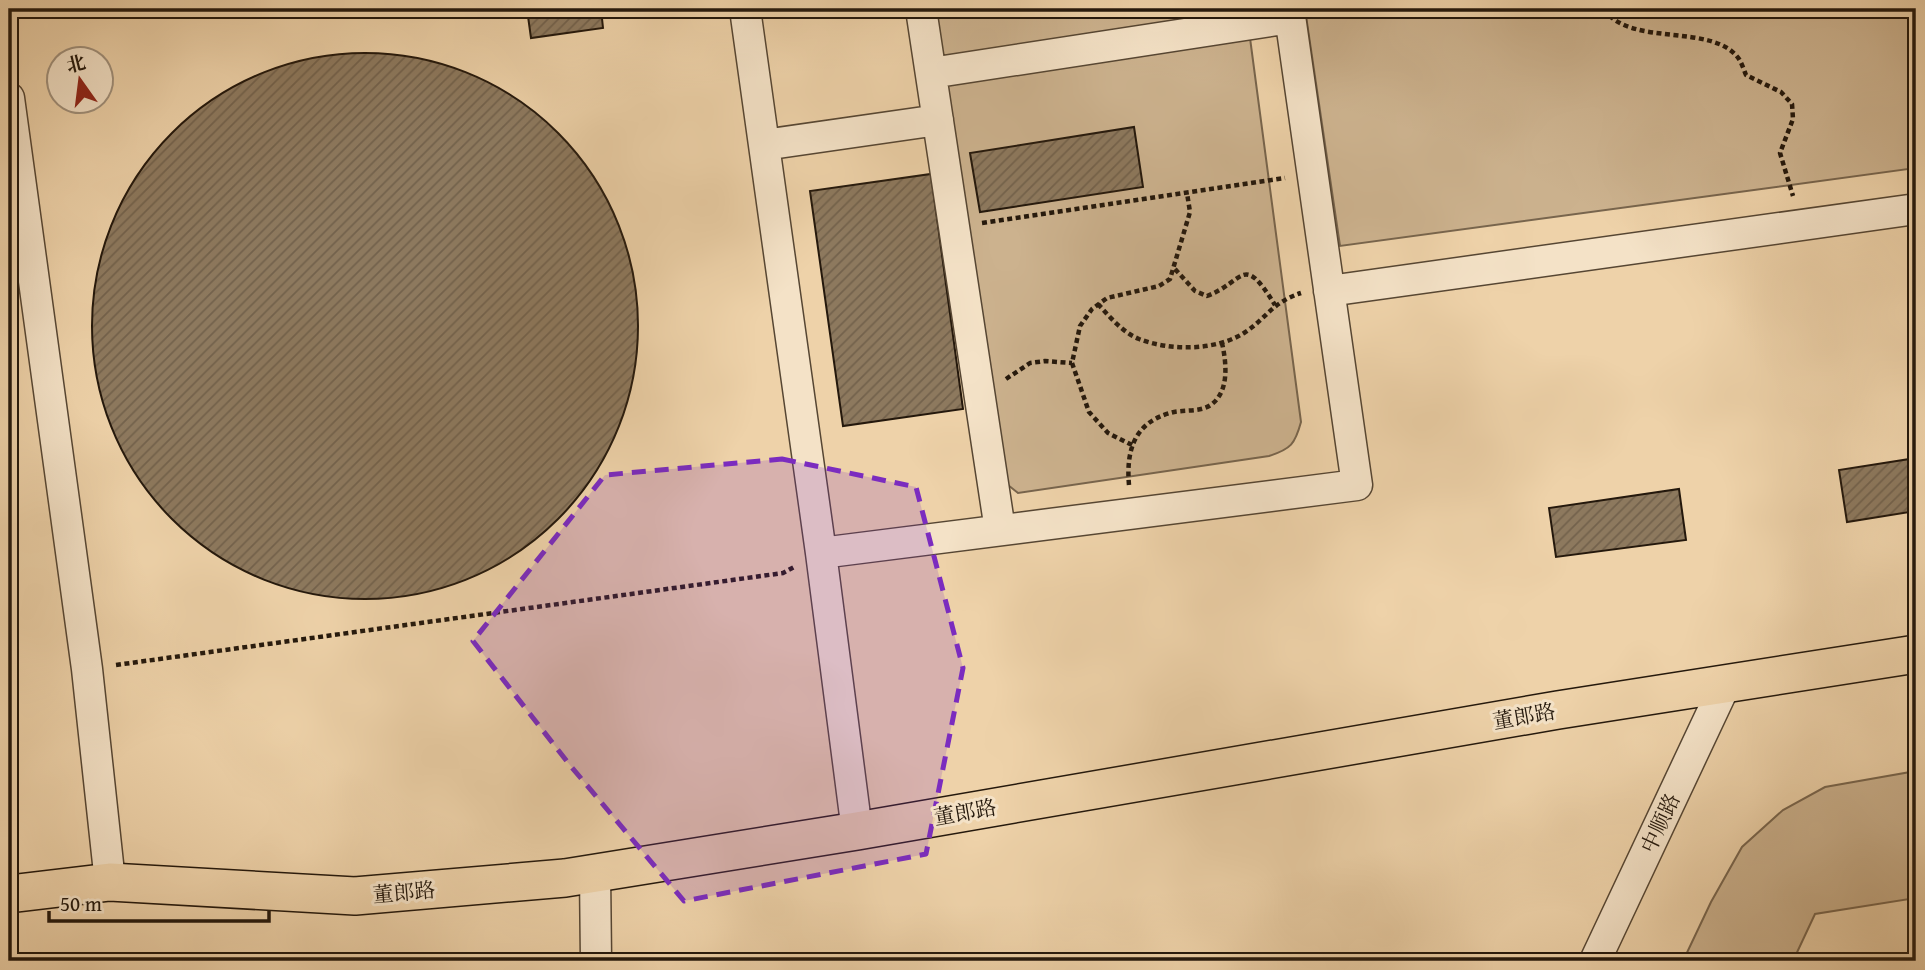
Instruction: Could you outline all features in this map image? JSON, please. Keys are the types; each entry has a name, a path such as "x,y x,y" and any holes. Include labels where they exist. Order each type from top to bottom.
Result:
{"main road":[{"name":"董郎路","path":"9,894 110,882 355,896 595,873 857,831 1544,712 1916,654"}],"street":[{"path":"745,9 857,831"},
{"path":"921,9 1000,530"},
{"path":"821,553 1357,485 1289,13 931,73"},
{"path":"9,98 87,669 110,882"},
{"path":"764,145 938,120"},
{"path":"1329,291 1916,209"},
{"name":"中顺路","path":"1595,961 1725,685"},
{"path":"595,873 596,961"}],"path":[{"path":"1604,9 1609,17 1625,27 1693,38 1723,46 1739,58 1746,75 1781,92 1791,104 1793,119 1780,153 1802,225"},
{"path":"954,227 1312,174"},
{"path":"1132,445 1108,433 1089,412 1072,363 1080,326 1091,309 1107,298 1159,286 1170,279 1190,212 1187,193"},
{"path":"1174,268 1195,291 1207,296 1242,275 1254,276 1275,305"},
{"path":"1098,304 1116,324 1137,338 1164,346 1222,343 1245,332 1275,305 1300,293 1329,291"},
{"path":"1131,514 1127,461 1132,445 1145,424 1170,413 1212,404 1221,394 1226,362 1222,343"},
{"path":"978,385 1002,381 1030,363 1072,363"},
{"path":"87,669 783,573 821,553"}],"highlighted area":[{"path":"782,459 916,487 963,668 926,854 684,901 569,764 473,641 605,475"}],"shaded area":[{"path":"934,9 1233,9 1214,20 941,59"},
{"path":"1305,9 1916,9 1916,168 1340,246"},
{"path":"1250,38 1301,422 1297,436 1287,448 1269,456 1018,493 1003,481 940,84"},
{"path":"1916,771 1916,898 1815,914 1793,961 1683,961 1711,902 1742,847 1783,810 1825,787"}],"building":[{"path":"527,9 601,9 603,28 531,38"},
{"path":"365,53 418,58 470,74 517,99 558,133 592,174 617,221 633,273 638,326 633,379 617,431 592,478 558,519 517,553 470,578 418,594 365,599 312,594 260,578 213,553 172,519 138,478 113,431 97,379 92,326 97,273 113,221 138,174 172,133 213,99 260,74 312,58"},
{"path":"1134,127 1143,187 980,212 970,153"},
{"path":"931,174 963,409 843,426 810,191"},
{"path":"1916,458 1916,511 1847,522 1839,470"},
{"path":"1679,489 1686,540 1556,557 1549,508"}]}
